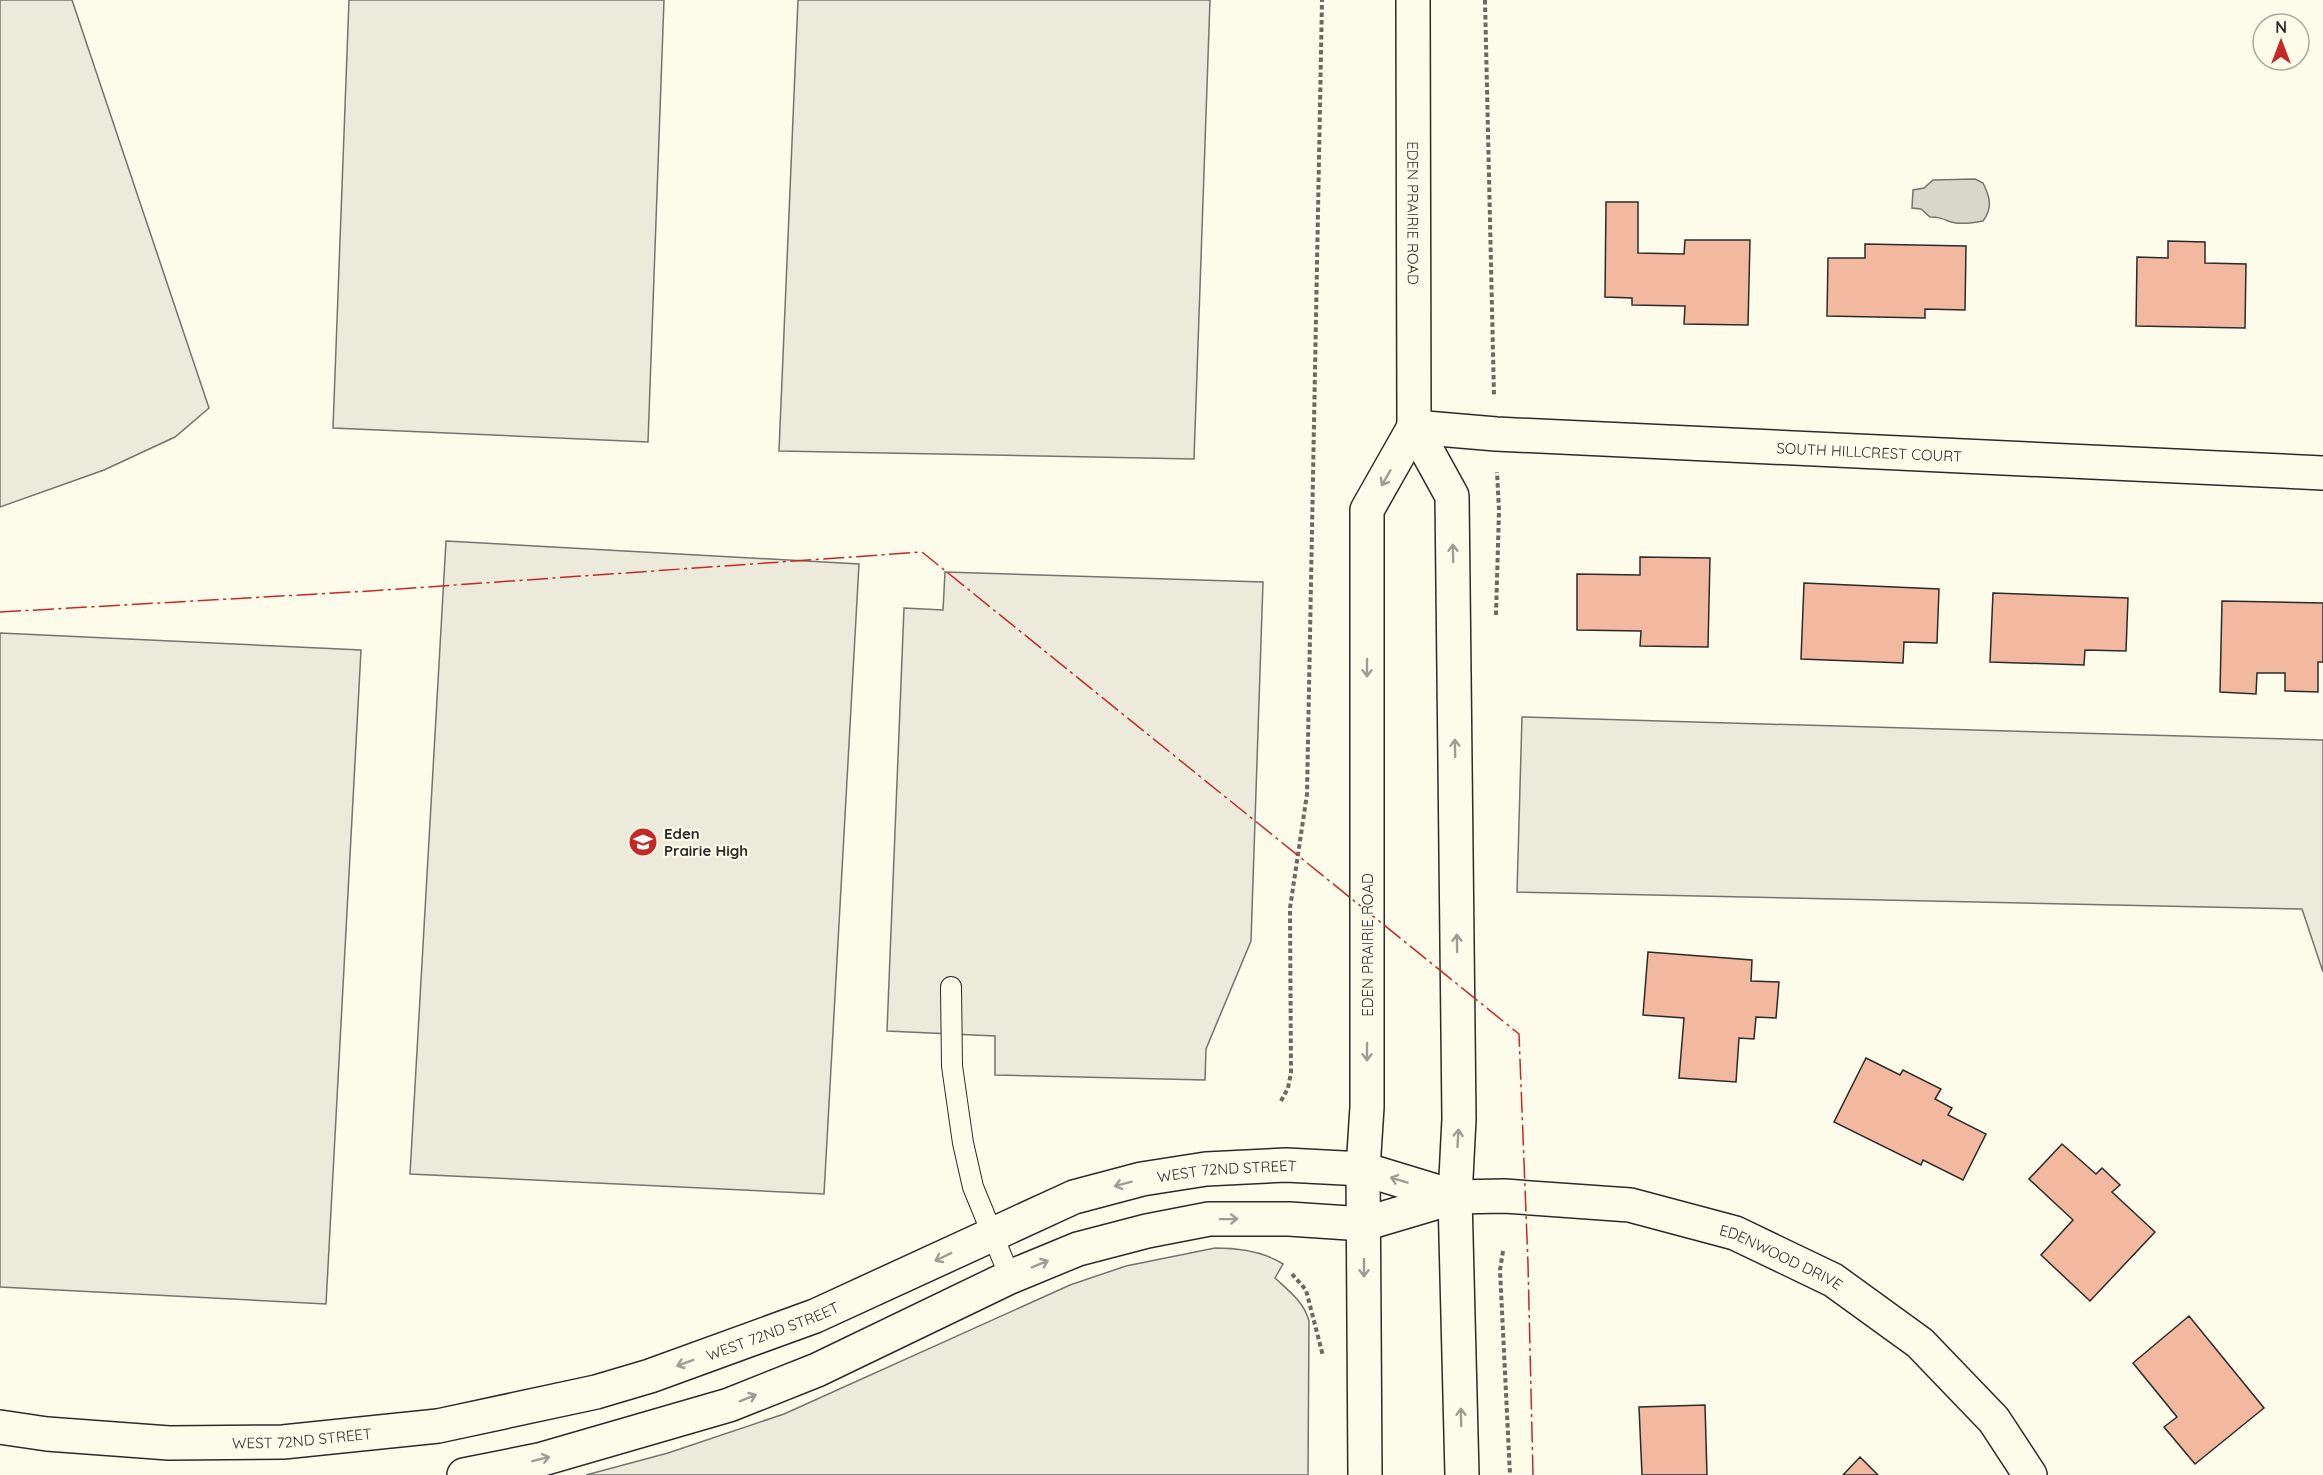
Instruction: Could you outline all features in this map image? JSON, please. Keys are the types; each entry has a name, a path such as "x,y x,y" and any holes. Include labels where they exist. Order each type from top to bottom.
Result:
{"street":[{"name":"EDEN PRAIRIE ROAD","path":"1413,0 1414,427 1452,496 1459,1119 1455,1197 1462,1475"},
{"name":"EDEN PRAIRIE ROAD","path":"1365,1475 1363,1169 1367,1107 1367,510 1414,427"},
{"name":"SOUTH HILLCREST COURT","path":"1414,427 1496,434 2323,473"},
{"name":"WEST 72ND STREET","path":"0,1427 47,1434 192,1443 283,1442 438,1426 596,1392 650,1376 814,1316 1074,1197 1142,1179 1206,1168 1274,1165 1363,1169 1455,1197"},
{"name":"EDENWOOD DRIVE","path":"1455,1197 1504,1196 1630,1205 1735,1233 1833,1280 1920,1343 1994,1420 2030,1475"},
{"path":"464,1475 539,1460 729,1405 817,1370 1010,1277 1078,1249 1147,1231 1209,1219 1289,1219 1364,1224 1455,1197"}],"lane":[{"path":"951,987 952,1066 963,1143 973,1186 1010,1277"}],"path":[{"path":"1281,1101 1288,1088 1291,1073 1290,908 1307,794 1323,0"},
{"path":"1503,1251 1500,1270 1510,1475"},
{"path":"1292,1274 1306,1290 1325,1363"}],"shaded area":[{"path":"0,0 72,0 209,408 175,437 104,470 0,507"},
{"path":"349,0 664,0 648,442 333,428"},
{"path":"798,0 1210,0 1194,459 779,451"},
{"path":"1975,179 1983,183 1989,198 1988,212 1983,221 1952,222 1930,217 1921,209 1912,208 1913,190 1924,188 1933,180"},
{"path":"446,541 859,564 824,1194 410,1174"},
{"path":"945,572 1263,582 1251,941 1206,1049 1205,1080 995,1075 995,1036 887,1031 904,608 943,610"},
{"path":"0,633 361,650 326,1304 0,1287"},
{"path":"1522,717 2323,740 2323,972 2302,909 1517,892"},
{"path":"1215,1248 1250,1251 1283,1264 1275,1278 1295,1297 1307,1314 1309,1321 1308,1475 586,1475 668,1453 784,1414 1070,1285 1126,1266"}],"building":[{"path":"1606,202 1638,202 1638,253 1684,254 1685,240 1750,240 1748,325 1684,324 1685,306 1632,305 1632,298 1605,297"},
{"path":"2168,241 2205,242 2205,263 2246,264 2245,328 2136,326 2137,257 2168,258"},
{"path":"1865,244 1966,246 1965,310 1925,309 1925,318 1827,316 1828,258 1865,258"},
{"path":"1640,557 1710,558 1708,647 1640,646 1641,631 1577,630 1577,574 1640,575"},
{"path":"1804,583 1939,589 1937,643 1904,642 1903,663 1801,659"},
{"path":"1993,593 2128,598 2126,651 2085,650 2084,665 1990,662"},
{"path":"2222,601 2323,603 2323,662 2318,662 2318,692 2285,691 2285,673 2257,673 2256,694 2220,692"},
{"path":"1648,952 1752,960 1751,981 1779,982 1776,1018 1756,1017 1754,1039 1739,1038 1736,1082 1679,1078 1684,1018 1643,1015"},
{"path":"1866,1058 1900,1075 1903,1070 1941,1089 1935,1099 1952,1108 1948,1115 1986,1134 1963,1180 1923,1160 1921,1165 1834,1122"},
{"path":"2062,1144 2096,1174 2102,1168 2120,1185 2112,1192 2155,1232 2090,1301 2041,1255 2073,1220 2029,1179"},
{"path":"2189,1316 2264,1408 2195,1464 2164,1427 2177,1417 2133,1363"},
{"path":"1705,1405 1707,1475 1642,1475 1639,1407"},
{"path":"1860,1457 1878,1475 1843,1475"}],"power":[{"path":"0,612 370,591 922,552 1519,1034 1533,1475"}],"place":[{"name":"Eden Prairie High","path":"643,842"}]}
